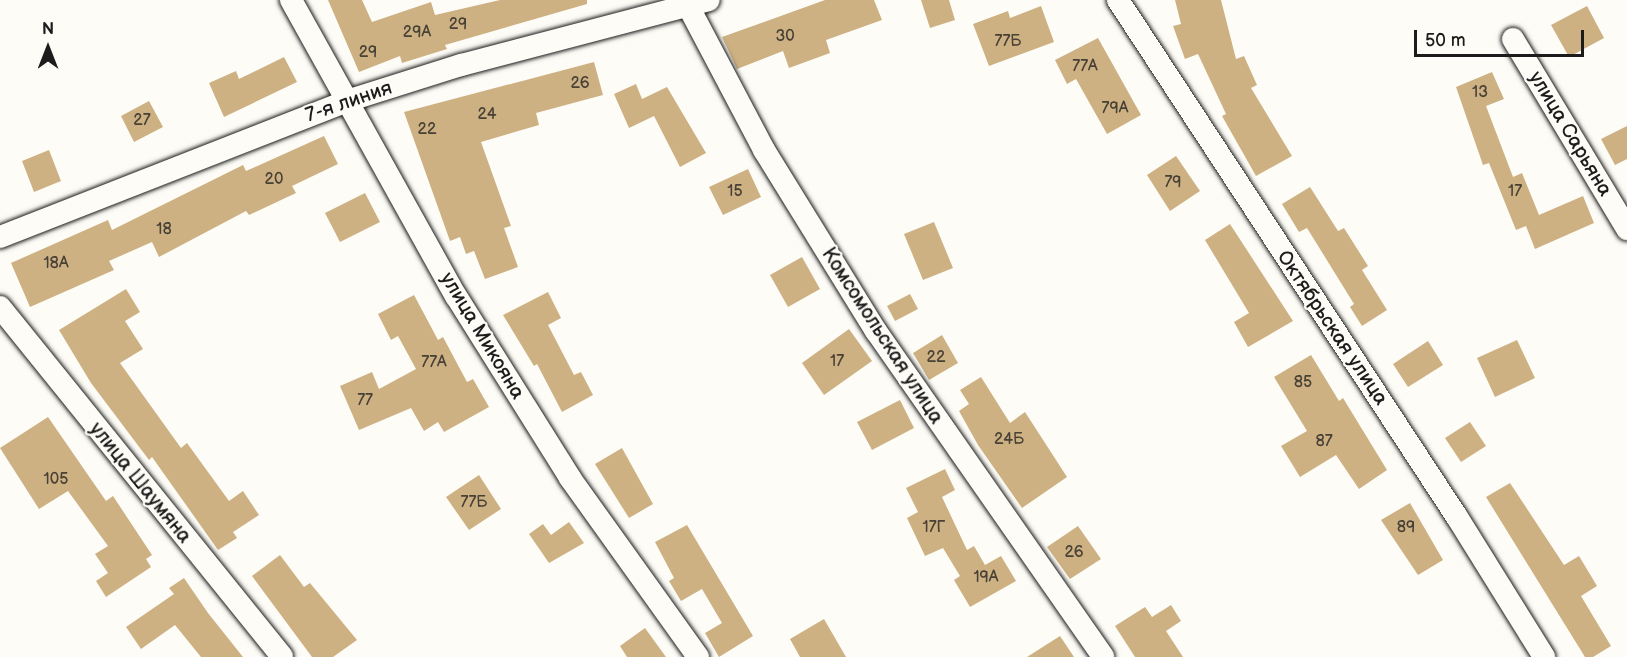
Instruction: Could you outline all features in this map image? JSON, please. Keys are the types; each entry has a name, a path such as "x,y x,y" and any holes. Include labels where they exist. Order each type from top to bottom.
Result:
{"street":[{"name":"улица Микояна","path":"291,0 456,296 564,468 698,657"},
{"name":"Октябрьская улица","path":"1118,0 1457,517 1544,657"},
{"name":"7-я линия","path":"0,237 347,101 461,64 694,2"},
{"name":"Комсомольская улица","path":"694,2 764,150 876,331 1103,657"},
{"name":"улица Сарьяна","path":"1513,39 1627,229"},
{"name":"улица Шаумяна","path":"0,307 282,657"}],"building":[{"path":"328,0 362,0 372,22 431,2 435,15 500,0 587,0 587,4 445,45 447,49 402,63 400,56 359,72"},
{"path":"825,0 874,0 882,20 826,40 830,53 789,68 783,51 737,69 722,37"},
{"path":"921,0 949,0 955,20 930,28"},
{"path":"1175,0 1221,0 1236,59 1244,56 1257,85 1251,88 1292,156 1256,176 1222,116 1226,114 1198,54 1185,59 1173,26 1181,24"},
{"path":"1041,6 1054,42 989,66 973,24 1008,11 1010,18"},
{"path":"1587,6 1604,38 1569,57 1551,25"},
{"path":"1098,38 1141,115 1107,134 1076,79 1067,84 1055,60"},
{"path":"284,57 297,82 224,117 209,83 236,71 239,79"},
{"path":"594,62 603,95 536,113 539,125 481,142 511,226 504,228 518,267 485,279 474,251 466,254 460,237 450,241 404,112"},
{"path":"1492,72 1504,99 1486,106 1513,177 1522,173 1539,215 1583,196 1594,223 1535,249 1526,226 1516,230 1489,163 1483,165 1456,87"},
{"path":"636,84 642,99 667,87 706,153 680,167 654,116 629,128 614,94"},
{"path":"149,101 163,127 134,142 121,116"},
{"path":"1627,126 1627,159 1615,165 1601,139"},
{"path":"324,136 338,164 292,186 296,193 249,215 246,211 159,257 152,242 109,261 114,270 30,307 11,263 108,220 112,230 243,165 246,171"},
{"path":"49,150 61,181 34,192 22,161"},
{"path":"1176,156 1200,191 1170,211 1147,175"},
{"path":"748,169 761,197 723,215 709,187"},
{"path":"1310,187 1338,231 1344,228 1368,266 1362,270 1387,310 1362,326 1350,307 1354,304 1307,228 1299,232 1282,204"},
{"path":"365,193 380,222 340,242 325,213"},
{"path":"934,222 953,268 923,280 904,234"},
{"path":"1230,224 1293,321 1248,347 1234,322 1249,313 1205,240"},
{"path":"802,257 820,289 788,307 770,275"},
{"path":"126,289 140,312 125,321 143,349 120,363 181,448 187,443 229,501 243,491 259,515 233,532 237,538 218,550 152,457 149,460 91,383 59,330"},
{"path":"548,292 561,318 548,325 574,375 581,372 593,395 562,412 537,364 534,366 503,315"},
{"path":"910,294 918,309 895,321 887,306"},
{"path":"414,295 438,340 443,337 467,382 473,379 489,407 444,432 438,422 424,431 411,408 359,430 340,386 372,372 379,389 416,369 398,336 391,340 378,314"},
{"path":"849,329 872,361 824,395 802,363"},
{"path":"942,335 958,363 929,380 913,353"},
{"path":"1517,340 1535,378 1495,397 1477,358"},
{"path":"1428,341 1443,365 1408,387 1393,364"},
{"path":"1311,355 1339,401 1343,398 1387,470 1359,489 1336,455 1300,477 1281,446 1307,431 1274,377"},
{"path":"981,377 1010,423 1025,412 1067,477 1022,508 978,445 959,411 969,404 960,390"},
{"path":"900,400 914,428 872,450 857,422"},
{"path":"48,417 106,501 113,496 152,555 146,559 151,567 106,597 96,581 108,573 95,554 108,546 68,491 39,509 0,448"},
{"path":"1470,422 1486,446 1461,462 1445,438"},
{"path":"622,448 653,504 629,518 595,464"},
{"path":"945,469 955,490 942,497 967,550 974,546 985,565 1001,556 1016,581 970,607 954,580 960,576 943,548 925,556 907,518 918,512 906,488"},
{"path":"479,475 501,509 469,530 446,497"},
{"path":"1510,483 1564,565 1579,556 1597,586 1581,596 1611,646 1593,657 1585,657 1486,497"},
{"path":"1410,503 1443,560 1418,575 1381,520"},
{"path":"569,522 584,543 549,563 529,534 543,524 551,535"},
{"path":"687,525 753,636 719,657 705,633 722,623 702,589 681,601 669,581 674,578 655,542"},
{"path":"1078,526 1101,559 1070,579 1047,547"},
{"path":"280,555 304,587 310,583 357,640 333,657 312,657 252,576"},
{"path":"184,578 243,657 201,657 175,625 141,649 126,627 174,594 169,588"},
{"path":"1171,605 1181,621 1166,631 1183,657 1135,657 1115,626 1145,607 1152,617"},
{"path":"824,619 846,657 800,657 790,639"},
{"path":"645,628 666,657 627,657 620,646"},
{"path":"1060,636 1074,657 1027,657"}]}
